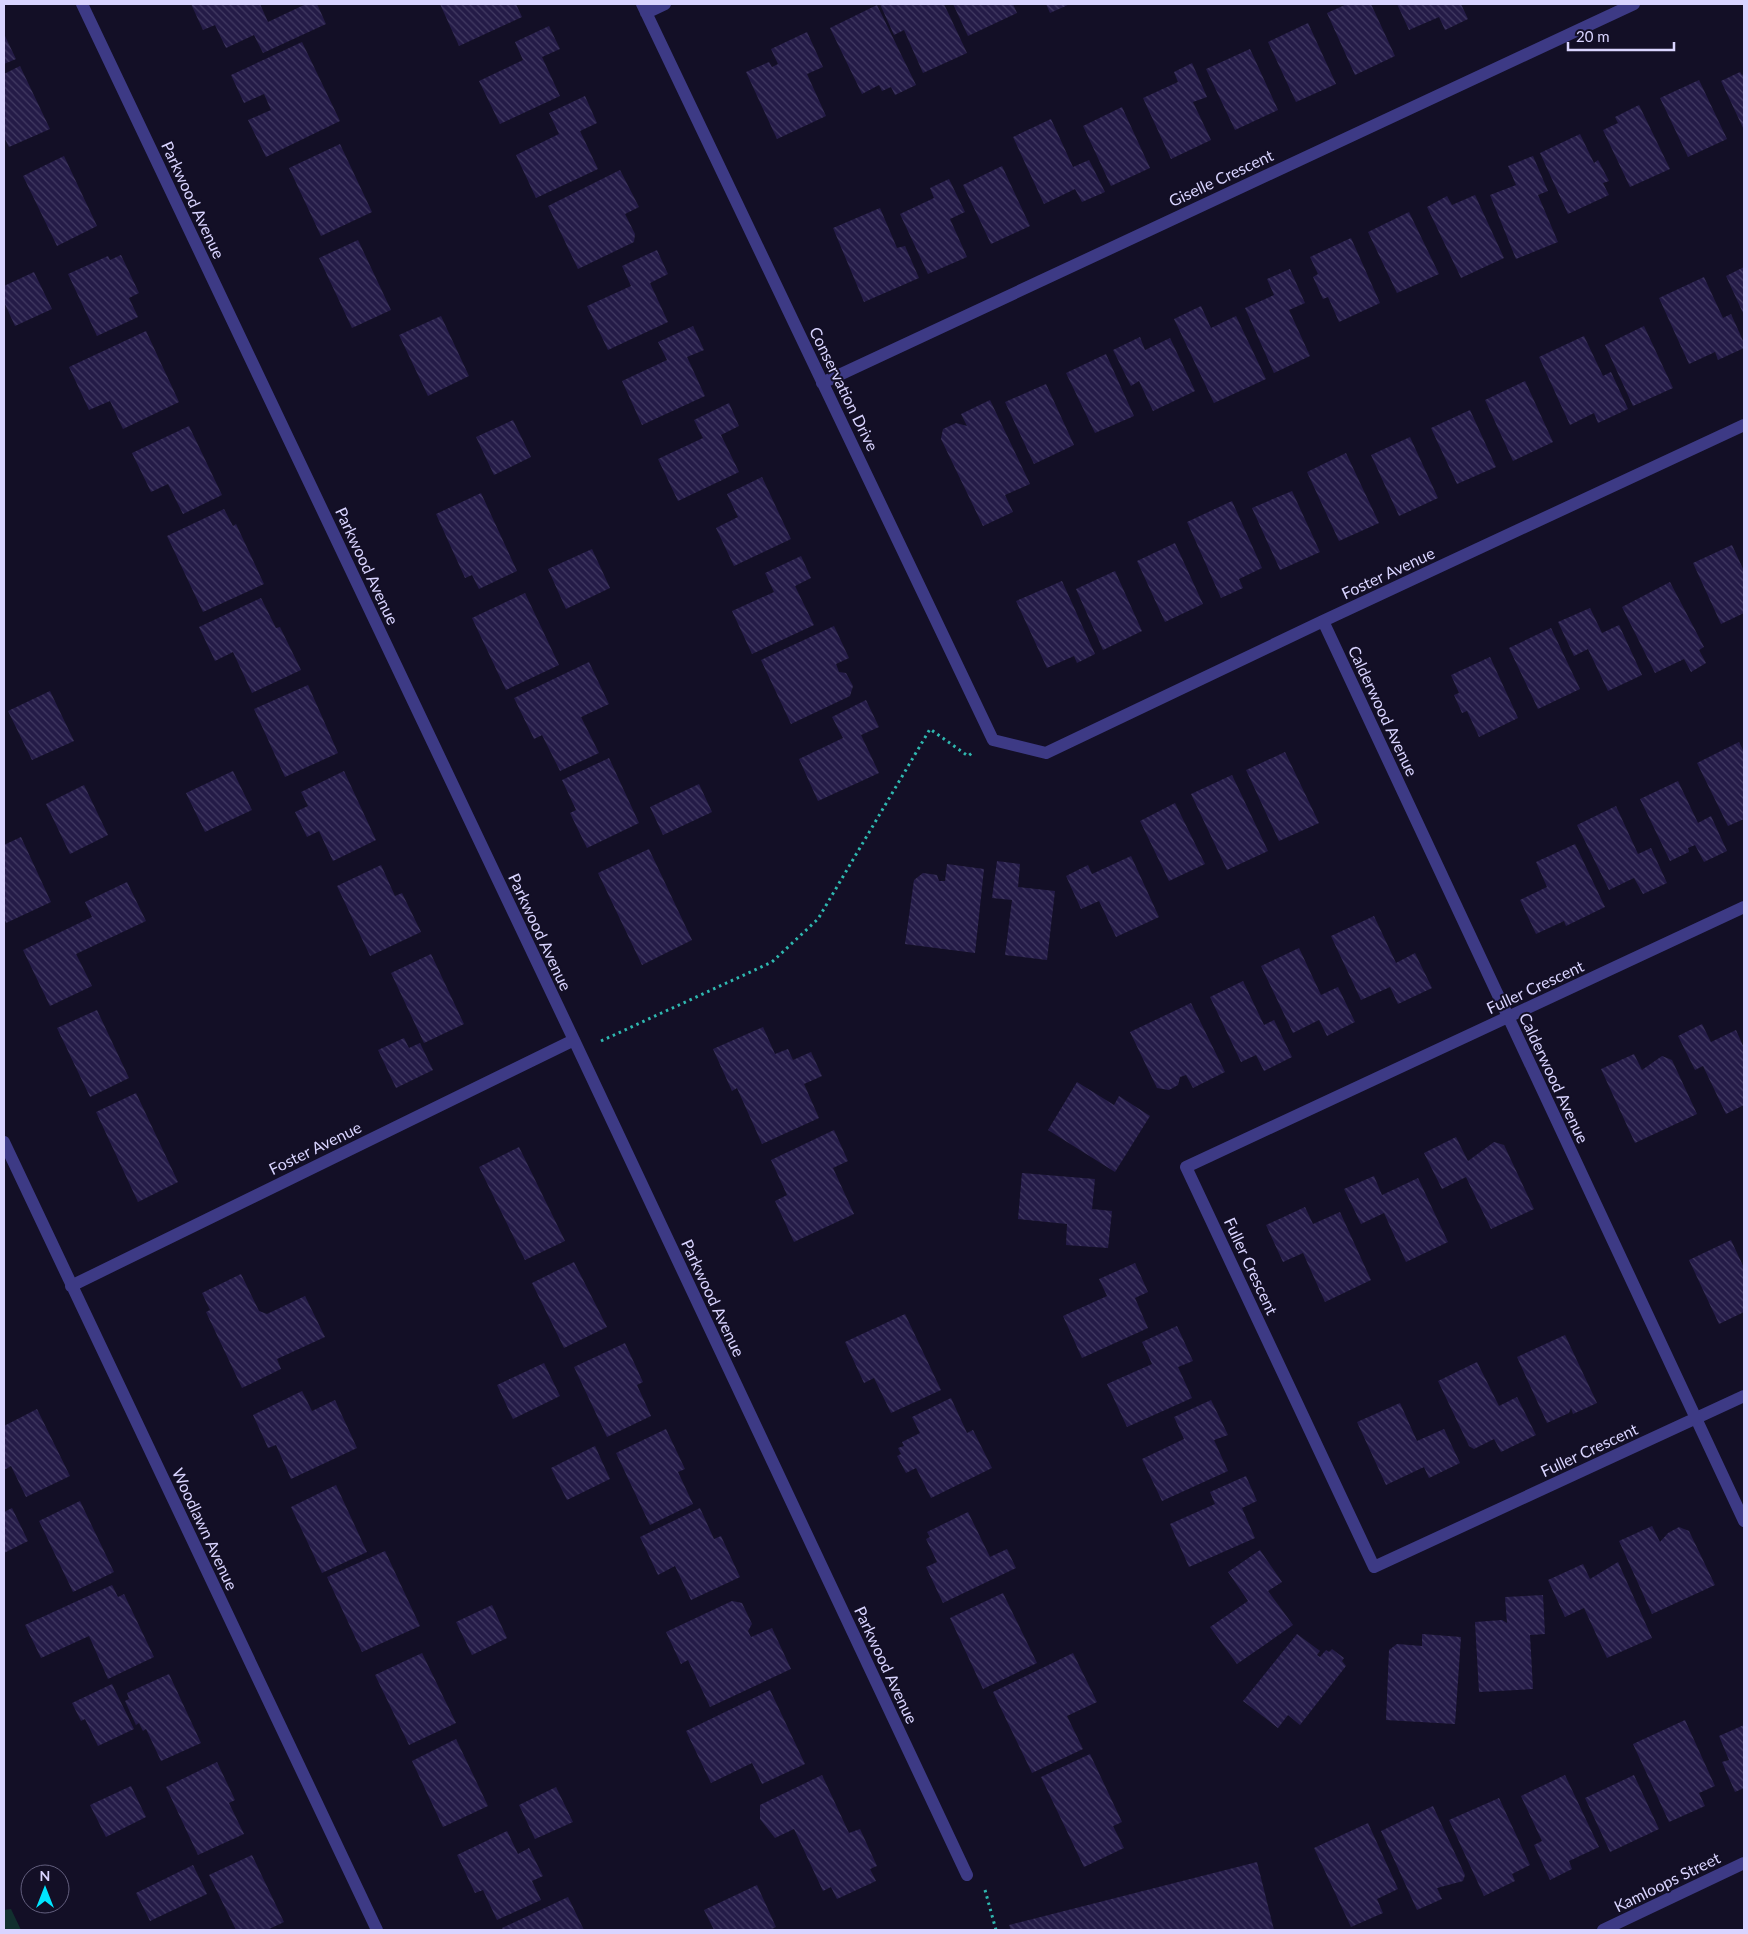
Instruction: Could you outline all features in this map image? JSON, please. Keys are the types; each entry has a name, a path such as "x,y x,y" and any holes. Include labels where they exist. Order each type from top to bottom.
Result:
{"street":[{"name":"Parkwood Avenue","path":"82,4 574,1040 967,1875"},
{"path":"644,8 665,4"},
{"name":"Giselle Crescent","path":"822,383 1634,4"},
{"name":"Conservation Drive","path":"644,8 993,740 1046,753"},
{"name":"Foster Avenue","path":"1046,753 1323,621 1744,425"},
{"name":"Calderwood Avenue","path":"1323,621 1744,1521"},
{"name":"Fuller Crescent","path":"1744,907 1186,1167 1374,1568 1744,1396"},
{"name":"Foster Avenue","path":"72,1286 574,1040"},
{"name":"Woodlawn Avenue","path":"4,1142 377,1930"},
{"name":"Kamloops Street","path":"1603,1930 1744,1863"}],"path":[{"path":"595,1044 772,962 818,919 930,729 968,756"},
{"path":"986,1891 996,1930"}],"green space":[{"path":"11,1909 21,1930 4,1930 4,1910"}],"building":[{"path":"191,4 260,4 268,22 306,4 317,4 326,24 263,53 254,35 226,48 215,25 203,30"},
{"path":"440,4 516,4 522,17 459,46"},
{"path":"880,4 944,4 967,53 923,73 904,30 894,35"},
{"path":"953,4 1013,4 1017,13 968,36"},
{"path":"1046,4 1070,4 1050,13"},
{"path":"1347,4 1371,4 1395,56 1355,75 1327,13"},
{"path":"1397,4 1461,4 1468,19 1445,30 1439,17 1409,30"},
{"path":"877,5 916,85 895,95 891,87 882,91 879,85 862,94 830,28"},
{"path":"1308,23 1336,84 1296,102 1268,42"},
{"path":"549,26 560,49 542,57 560,96 500,124 479,81 523,60 515,42"},
{"path":"807,32 823,67 807,74 826,116 777,139 746,72 769,62 772,67 778,64 771,49"},
{"path":"4,34 16,59 4,64"},
{"path":"302,42 340,121 266,157 248,120 271,110 264,94 244,103 231,75"},
{"path":"1250,49 1278,110 1235,130 1206,69"},
{"path":"1192,63 1207,97 1193,102 1211,140 1171,159 1143,98 1178,82 1174,72"},
{"path":"20,66 50,129 9,147 4,137 4,74"},
{"path":"1740,72 1742,75 1744,74 1744,130 1721,81"},
{"path":"1699,80 1727,139 1688,157 1660,98"},
{"path":"585,96 597,123 580,131 598,169 536,198 516,155 559,134 549,113"},
{"path":"1639,105 1670,169 1630,187 1603,130 1618,123 1615,117"},
{"path":"1122,107 1150,168 1111,186 1083,126"},
{"path":"1051,119 1073,167 1089,160 1105,192 1082,202 1075,189 1044,204 1013,137"},
{"path":"1580,134 1594,163 1598,160 1609,181 1603,183 1609,195 1568,214 1540,153"},
{"path":"340,144 372,212 321,236 289,168"},
{"path":"64,156 97,226 57,246 23,176"},
{"path":"1533,156 1548,191 1538,195 1558,242 1516,259 1490,195 1516,185 1508,166"},
{"path":"1002,166 1030,226 991,244 963,185"},
{"path":"620,170 639,207 625,214 635,234 634,242 578,269 548,206"},
{"path":"949,179 965,212 950,219 967,257 928,274 900,214 934,198 930,188"},
{"path":"1475,195 1504,258 1461,278 1427,207 1447,196 1452,205"},
{"path":"880,208 897,248 905,246 919,278 864,302 833,228"},
{"path":"1409,212 1439,274 1397,293 1368,232"},
{"path":"1351,238 1380,303 1339,322 1328,297 1323,299 1313,277 1318,274 1310,257"},
{"path":"358,240 391,310 352,328 319,258"},
{"path":"657,250 668,274 650,283 668,322 608,350 587,306 631,286 622,266"},
{"path":"121,255 139,293 129,298 138,317 97,336 68,274 108,256 110,260"},
{"path":"1744,267 1744,315 1726,276"},
{"path":"1290,269 1305,303 1289,310 1310,356 1274,373 1245,308 1274,295 1267,279"},
{"path":"34,272 52,309 15,326 4,302 4,286"},
{"path":"1704,277 1723,318 1731,314 1744,343 1744,348 1718,360 1715,352 1689,364 1659,298"},
{"path":"1201,306 1211,328 1236,316 1266,379 1214,403 1174,319"},
{"path":"441,316 469,376 428,396 399,335"},
{"path":"693,326 704,350 687,357 705,396 642,425 622,381 667,360 658,342"},
{"path":"1644,326 1673,388 1633,406 1605,345"},
{"path":"146,331 179,402 123,429 110,401 89,410 69,367"},
{"path":"1584,336 1603,376 1611,372 1628,409 1598,423 1594,413 1570,425 1539,357"},
{"path":"1140,337 1145,350 1170,338 1195,391 1153,411 1139,381 1131,386 1113,350"},
{"path":"1106,354 1134,416 1095,433 1066,373"},
{"path":"1525,381 1553,442 1513,461 1485,400"},
{"path":"1046,384 1074,445 1034,464 1005,402"},
{"path":"990,400 1030,484 1005,495 1013,512 983,526 941,439 943,429 956,423 967,426 961,414"},
{"path":"729,403 739,426 721,435 739,472 678,501 658,459 703,438 694,420"},
{"path":"1470,410 1496,467 1457,484 1431,428"},
{"path":"513,420 531,457 494,475 476,437"},
{"path":"189,426 222,495 183,514 168,484 151,492 132,453"},
{"path":"1410,437 1438,498 1399,516 1371,455"},
{"path":"1346,453 1379,523 1339,541 1307,472"},
{"path":"762,477 791,539 734,566 716,528 738,517 727,494"},
{"path":"1292,491 1320,552 1280,570 1252,508"},
{"path":"481,493 517,571 479,589 472,575 465,578 436,514"},
{"path":"1232,501 1262,568 1239,579 1243,588 1221,598 1187,522"},
{"path":"224,509 233,526 236,524 264,584 203,612 167,536"},
{"path":"1175,543 1203,604 1165,622 1137,561"},
{"path":"1732,545 1744,571 1744,613 1721,624 1693,563"},
{"path":"592,549 610,588 566,609 548,569"},
{"path":"801,556 811,578 795,586 814,625 752,654 732,611 774,592 765,573"},
{"path":"1115,571 1142,631 1103,650 1076,589"},
{"path":"1062,581 1095,654 1077,663 1074,656 1047,668 1016,601"},
{"path":"1670,582 1704,647 1699,650 1706,663 1691,672 1684,659 1655,673 1622,607"},
{"path":"525,593 559,665 506,690 472,618"},
{"path":"261,598 276,628 280,627 301,670 252,693 233,652 215,661 199,627"},
{"path":"1590,608 1602,633 1619,625 1642,675 1608,691 1588,649 1574,656 1558,622"},
{"path":"834,626 849,658 836,664 839,672 846,673 853,686 850,696 791,724 761,660"},
{"path":"1551,628 1580,689 1538,709 1509,648"},
{"path":"1490,657 1518,718 1479,737 1467,711 1462,713 1454,695 1459,693 1451,675"},
{"path":"589,662 609,704 581,717 599,753 560,771 542,735 534,739 514,698"},
{"path":"308,685 338,753 285,777 254,709"},
{"path":"50,691 74,741 32,760 8,711"},
{"path":"866,700 879,727 861,735 879,773 818,801 799,759 843,738 832,717"},
{"path":"1739,742 1744,752 1744,819 1728,826 1697,763"},
{"path":"1285,752 1319,823 1279,841 1246,770"},
{"path":"609,758 639,823 587,848 570,813 576,810 562,780"},
{"path":"233,771 252,810 205,832 186,793"},
{"path":"344,771 376,840 333,861 319,831 307,837 295,812 308,806 301,792"},
{"path":"1232,775 1268,851 1227,870 1191,794"},
{"path":"1678,781 1698,823 1711,816 1727,851 1704,862 1695,845 1688,848 1689,852 1670,861 1640,799"},
{"path":"699,784 712,812 663,835 650,807"},
{"path":"84,785 108,835 70,854 46,804"},
{"path":"1175,803 1205,864 1169,881 1140,821"},
{"path":"1616,806 1638,854 1651,848 1667,883 1643,894 1634,878 1609,890 1577,825"},
{"path":"21,837 51,902 6,923 4,918 4,845"},
{"path":"1575,844 1605,907 1566,926 1564,921 1536,934 1520,900 1547,887 1536,862"},
{"path":"649,849 692,940 642,965 598,873"},
{"path":"1131,856 1159,917 1116,937 1099,901 1081,909 1066,876 1088,865 1092,874"},
{"path":"997,861 1020,864 1018,887 1055,891 1047,960 1005,955 1012,900 992,898"},
{"path":"947,864 984,869 975,953 905,944 914,880 923,873 937,875 939,881 945,881"},
{"path":"381,865 395,896 402,893 421,932 370,956 337,886"},
{"path":"127,882 146,921 76,954 92,986 50,1006 23,950 92,917 85,902"},
{"path":"1374,916 1396,963 1415,953 1432,988 1398,1004 1390,987 1361,1000 1331,936"},
{"path":"1299,948 1321,995 1338,987 1355,1022 1327,1036 1319,1020 1293,1033 1261,966"},
{"path":"431,954 464,1024 424,1043 391,973"},
{"path":"1243,981 1264,1025 1274,1020 1292,1057 1264,1071 1256,1055 1241,1062 1210,997"},
{"path":"1191,1003 1225,1072 1193,1088 1186,1075 1180,1077 1178,1085 1169,1090 1157,1088 1130,1032"},
{"path":"97,1010 129,1078 90,1097 57,1028"},
{"path":"1702,1024 1711,1042 1736,1030 1744,1048 1744,1105 1726,1114 1703,1066 1695,1070 1678,1036"},
{"path":"763,1027 775,1054 788,1049 793,1060 811,1052 822,1076 804,1084 819,1118 762,1144 737,1088 732,1091 713,1049"},
{"path":"404,1038 409,1048 420,1043 433,1070 396,1088 378,1050"},
{"path":"1634,1054 1642,1070 1662,1056 1672,1060 1697,1114 1635,1143 1601,1069"},
{"path":"1077,1082 1114,1105 1119,1096 1150,1116 1115,1172 1048,1130"},
{"path":"136,1093 178,1182 138,1202 96,1112"},
{"path":"834,1130 848,1161 833,1168 854,1214 794,1242 775,1201 787,1195 771,1160"},
{"path":"1456,1137 1468,1161 1494,1142 1504,1145 1534,1209 1491,1229 1466,1177 1442,1189 1424,1153"},
{"path":"519,1147 565,1241 525,1260 479,1167"},
{"path":"1022,1173 1095,1179 1092,1209 1112,1211 1108,1248 1066,1245 1067,1224 1018,1219"},
{"path":"1374,1176 1382,1195 1418,1178 1448,1242 1406,1262 1384,1213 1361,1224 1344,1189"},
{"path":"1305,1207 1313,1224 1340,1212 1371,1280 1325,1302 1303,1253 1283,1262 1266,1225"},
{"path":"1731,1240 1744,1268 1744,1312 1719,1324 1689,1260"},
{"path":"574,1262 607,1327 564,1348 532,1283"},
{"path":"1135,1263 1148,1292 1135,1298 1148,1328 1082,1358 1063,1316 1107,1296 1099,1279"},
{"path":"241,1274 259,1311 267,1314 305,1296 325,1337 277,1359 281,1369 242,1388 206,1312 210,1310 202,1293"},
{"path":"905,1314 941,1390 891,1413 874,1378 864,1383 845,1342"},
{"path":"1177,1326 1193,1361 1178,1367 1192,1398 1127,1427 1107,1384 1152,1364 1142,1342"},
{"path":"1565,1335 1597,1403 1573,1414 1571,1408 1569,1413 1547,1423 1517,1357"},
{"path":"625,1343 643,1382 637,1385 651,1416 607,1437 574,1367"},
{"path":"1477,1362 1499,1406 1517,1397 1536,1435 1501,1452 1494,1439 1474,1449 1469,1446 1438,1381"},
{"path":"544,1363 560,1396 513,1419 497,1385"},
{"path":"302,1391 312,1411 335,1400 357,1448 291,1479 276,1445 268,1448 253,1415"},
{"path":"951,1398 967,1433 973,1430 992,1468 931,1498 916,1468 906,1473 897,1456 901,1454 898,1448 904,1446 902,1442 920,1433 912,1417"},
{"path":"1211,1400 1228,1435 1214,1440 1228,1471 1162,1501 1142,1459 1184,1439 1174,1417"},
{"path":"1400,1403 1417,1441 1444,1429 1460,1463 1429,1478 1424,1467 1386,1485 1357,1422"},
{"path":"37,1409 70,1476 26,1497 11,1466 4,1470 4,1426"},
{"path":"666,1429 685,1469 678,1472 693,1504 650,1525 616,1453"},
{"path":"595,1446 610,1479 567,1500 551,1468"},
{"path":"1246,1476 1257,1501 1242,1508 1255,1538 1189,1567 1170,1524 1215,1504 1210,1492"},
{"path":"336,1485 367,1552 322,1573 291,1507"},
{"path":"80,1501 114,1572 73,1592 39,1521"},
{"path":"12,1508 28,1541 4,1553 4,1512"},
{"path":"700,1508 714,1539 721,1536 740,1577 691,1600 675,1566 658,1575 640,1537"},
{"path":"968,1512 990,1557 1007,1549 1016,1568 943,1603 926,1567 937,1562 926,1539 930,1537 927,1532"},
{"path":"1652,1526 1660,1542 1668,1533 1679,1527 1689,1531 1715,1585 1652,1614 1619,1541"},
{"path":"1260,1550 1282,1582 1268,1591 1293,1625 1237,1664 1210,1627 1248,1601 1228,1572"},
{"path":"385,1551 420,1626 362,1652 327,1577"},
{"path":"1618,1562 1652,1638 1607,1658 1584,1608 1565,1617 1548,1580 1583,1564 1590,1579"},
{"path":"112,1585 118,1597 124,1594 154,1657 108,1679 89,1636 41,1658 25,1625"},
{"path":"1003,1593 1037,1663 983,1689 950,1618"},
{"path":"1543,1595 1545,1634 1530,1635 1533,1689 1479,1692 1475,1622 1502,1620 1507,1623 1505,1597"},
{"path":"732,1601 742,1603 752,1624 748,1631 751,1637 772,1628 791,1669 710,1707 688,1660 681,1664 666,1632"},
{"path":"492,1605 507,1638 472,1655 456,1622"},
{"path":"1297,1634 1320,1651 1317,1655 1320,1657 1326,1650 1329,1652 1332,1649 1344,1658 1342,1661 1346,1666 1300,1725 1288,1715 1278,1728 1243,1701"},
{"path":"1422,1634 1461,1637 1455,1724 1386,1720 1389,1650 1397,1644 1422,1646"},
{"path":"422,1653 456,1723 409,1745 375,1675"},
{"path":"1073,1653 1097,1702 1067,1716 1083,1749 1032,1773 993,1692"},
{"path":"169,1674 201,1743 161,1761 146,1729 143,1731 139,1723 136,1725 125,1701 129,1699 127,1693"},
{"path":"112,1684 134,1729 98,1746 85,1719 81,1721 72,1703"},
{"path":"770,1690 805,1764 762,1784 752,1763 711,1783 686,1731"},
{"path":"1685,1720 1715,1786 1699,1793 1705,1806 1669,1822 1633,1744"},
{"path":"1744,1725 1744,1788 1735,1792 1722,1762 1729,1760 1719,1736"},
{"path":"456,1739 488,1806 443,1827 412,1761"},
{"path":"1090,1754 1122,1822 1113,1826 1124,1848 1084,1867 1041,1777"},
{"path":"217,1762 235,1800 229,1803 244,1834 198,1855 166,1787"},
{"path":"822,1775 849,1833 860,1829 877,1866 870,1869 876,1881 837,1899 831,1887 823,1891 794,1829 775,1838 760,1819 760,1805"},
{"path":"1565,1775 1599,1847 1569,1861 1572,1869 1550,1880 1534,1845 1542,1841 1521,1796"},
{"path":"1634,1775 1659,1829 1610,1852 1585,1798"},
{"path":"131,1786 146,1817 106,1837 90,1805"},
{"path":"556,1787 573,1822 535,1839 519,1805"},
{"path":"1499,1798 1530,1865 1512,1874 1515,1881 1484,1896 1449,1820"},
{"path":"1433,1806 1465,1875 1463,1881 1437,1888 1442,1899 1417,1910 1381,1831"},
{"path":"1368,1823 1398,1889 1377,1899 1383,1913 1351,1927 1314,1848"},
{"path":"507,1831 518,1854 529,1848 543,1876 532,1881 541,1900 497,1920 483,1890 475,1893 457,1855"},
{"path":"252,1855 284,1922 267,1930 236,1930 209,1875"},
{"path":"1257,1862 1274,1930 1011,1930 1009,1925"},
{"path":"193,1865 207,1894 150,1921 136,1893"},
{"path":"757,1885 776,1927 770,1930 714,1930 704,1910"},
{"path":"568,1897 584,1930 503,1930 502,1928"}]}
